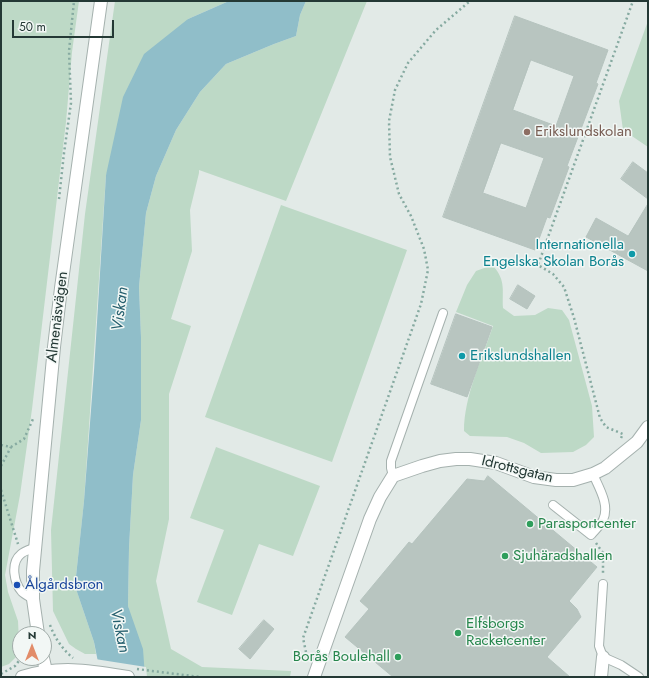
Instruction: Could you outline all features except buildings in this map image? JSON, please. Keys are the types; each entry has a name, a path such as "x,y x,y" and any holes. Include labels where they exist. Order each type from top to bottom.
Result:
{"street":[{"name":"Almenäsvägen","path":"37,626 33,600 33,571 40,487 58,310 100,1"},
{"name":"Idrottsgatan","path":"393,476 440,461 470,459 496,463 534,477 556,480 573,480 593,474 605,468 637,442 648,427"},
{"path":"314,677 370,519 380,497 393,476"},
{"path":"601,677 603,657"},
{"path":"45,666 46,671"},
{"path":"22,677 46,671 82,670 128,677"}],"lane":[{"path":"393,476 391,461 443,313"},
{"path":"554,505 591,536 603,520 606,510 604,500 593,474"},
{"path":"33,600 23,593 17,585 15,573 16,561 21,554 36,547"},
{"path":"603,584 599,646 603,657 621,665 638,677"}],"path":[{"path":"59,201 71,103 68,52 74,1"},
{"path":"319,665 308,662 303,638 421,304 428,270 424,249 411,216 399,194 390,157 389,121 395,90 408,64 436,30 470,1"},
{"path":"619,441 623,434 606,427 600,418 574,318 564,287 553,274 538,265 633,1"},
{"path":"1,466 11,448 24,439 33,421 34,413"},
{"path":"1,445 11,448"},
{"path":"1,490 21,554"},
{"path":"591,536 603,553 603,584"},
{"path":"1,674 15,666"},
{"path":"168,673 200,677"}],"green space":[{"path":"1,1 79,1 32,409 20,495 5,575 8,592 18,621 18,626 12,626 12,661 1,667"},
{"path":"115,1 229,1 188,19 106,175 84,501 75,586 94,642 96,654 85,654 69,644 53,611 51,530 85,214"},
{"path":"306,1 367,1 286,201 199,170 190,210 192,251 171,319 191,326 169,394 169,519 156,581 171,649 202,667 291,671 290,677 145,677 128,606 129,548 133,475 141,420 141,337 139,287 146,213 156,176 176,130 200,92 226,64 296,36 300,15"},
{"path":"648,21 648,147 623,130 619,101"},
{"path":"281,205 407,250 332,462 205,417"},
{"path":"487,267 494,267 498,272 503,286 503,308 514,316 535,315 548,308 562,310 569,320 592,406 594,437 586,445 573,452 541,453 524,443 507,437 470,436 464,431 470,391 493,326 456,312 467,285 476,271"},
{"path":"216,447 320,486 293,556 259,544 232,615 197,602 224,530 190,518"}],"water":[{"name":"Viskan","path":"229,1 306,1 300,15 296,36 226,64 200,92 176,130 156,176 146,213 139,287 141,337 141,420 133,475 129,548 128,606 143,649 145,677 101,677 94,642 75,586 84,501 94,371 106,175 123,97 144,54 188,19"}],"pier":[{"path":"95,659 146,667 147,677 99,677"}],"place":[{"name":"Erikslundskolan","path":"527,132"},
{"name":"Internationella Engelska Skolan Borås","path":"632,254"},
{"name":"Erikslundshallen","path":"462,356"},
{"name":"Parasportcenter","path":"530,524"},
{"name":"Sjuhäradshallen","path":"505,556"},
{"name":"Ålgårdsbron","path":"17,585"},
{"name":"Elfsborgs Racketcenter","path":"458,633"},
{"name":"Borås Boulehall","path":"398,657"}]}
